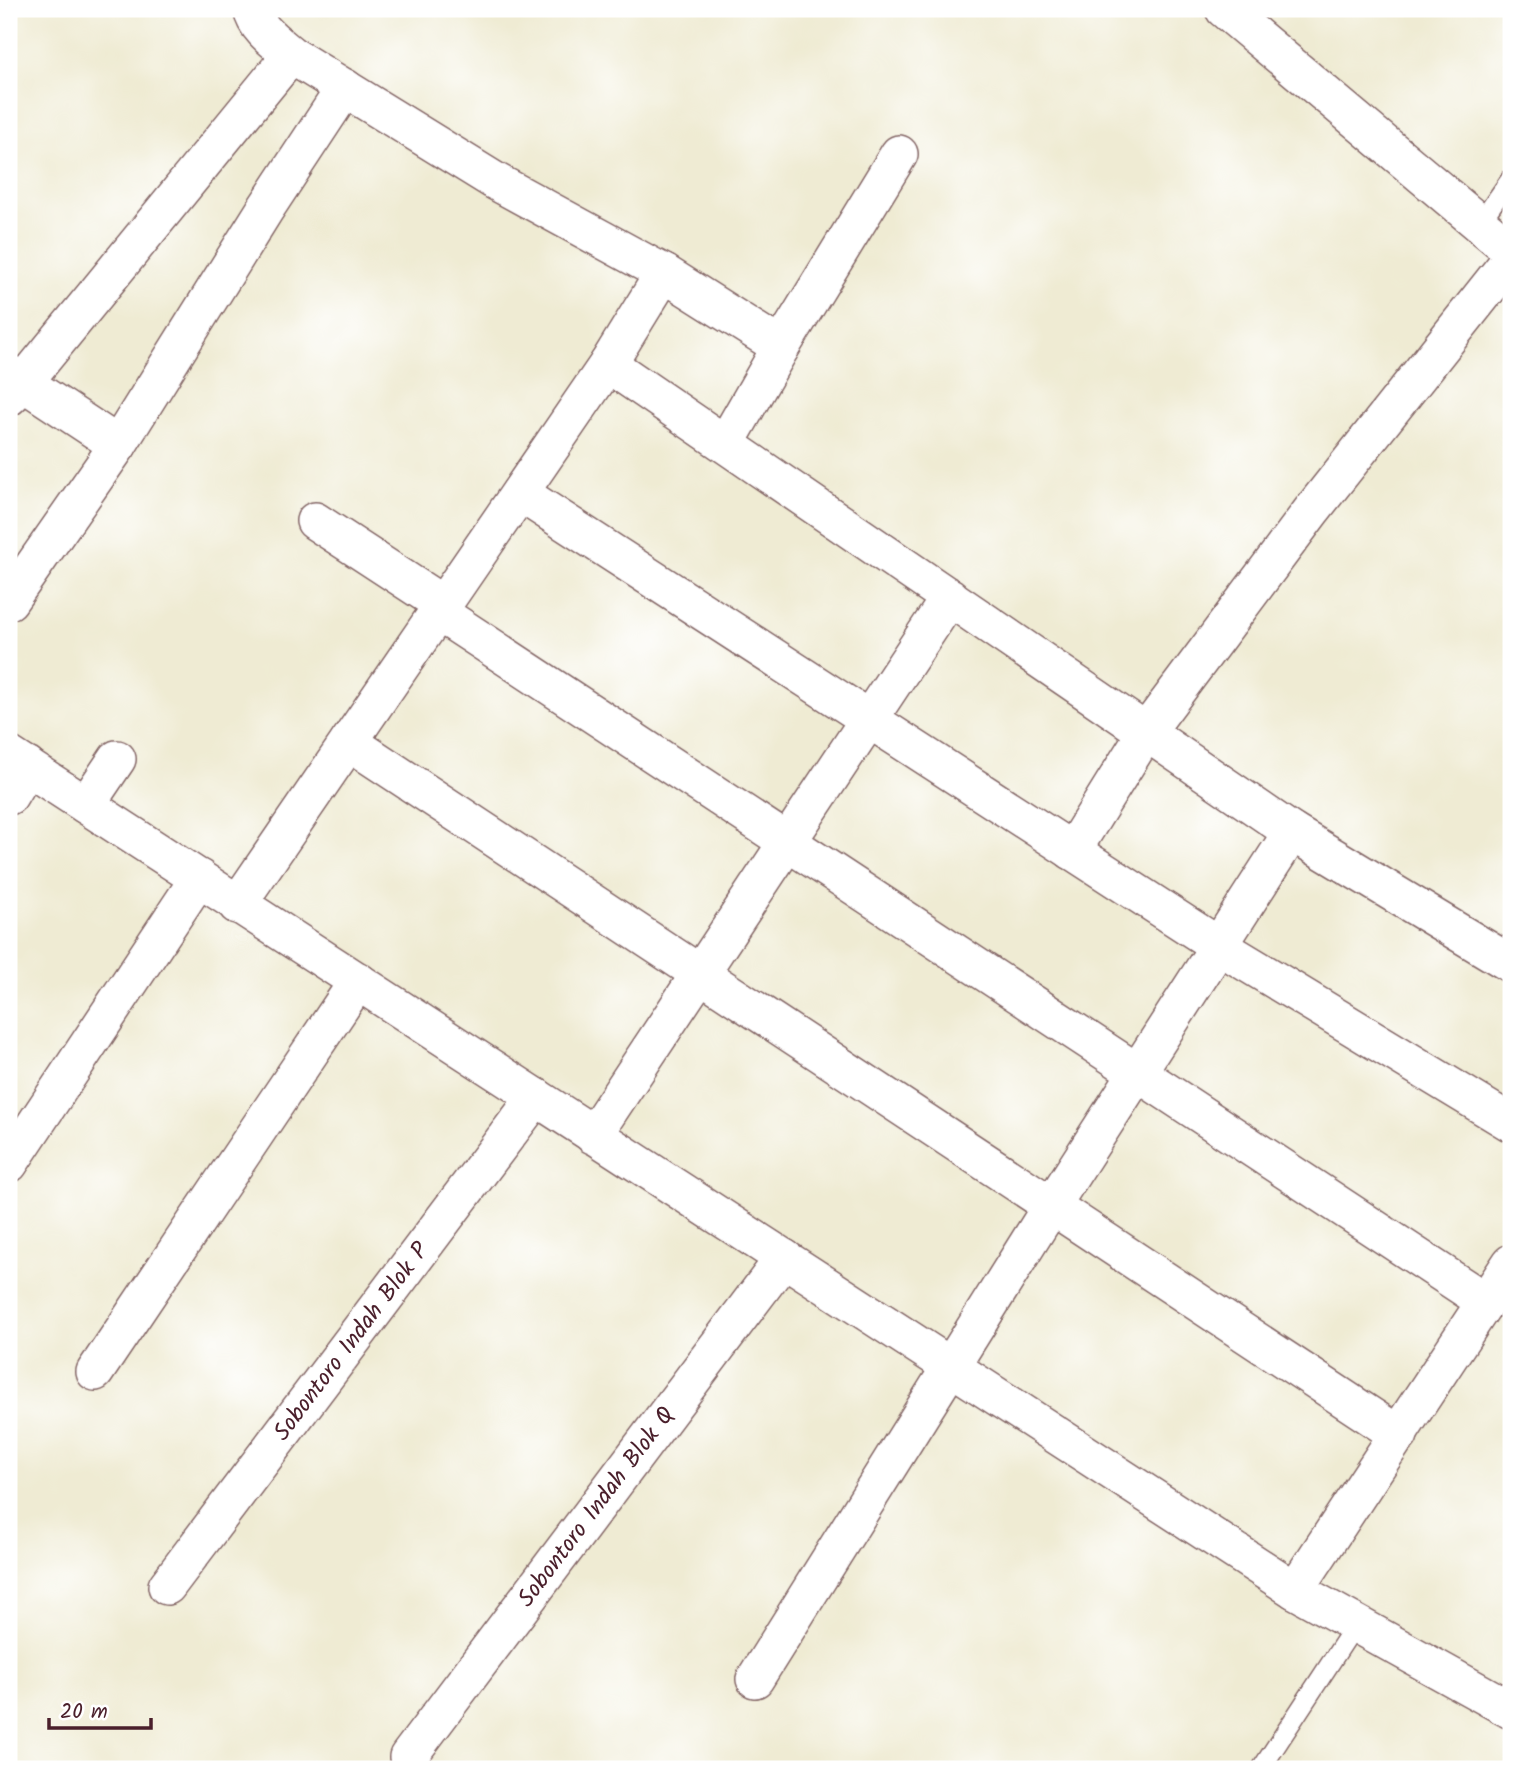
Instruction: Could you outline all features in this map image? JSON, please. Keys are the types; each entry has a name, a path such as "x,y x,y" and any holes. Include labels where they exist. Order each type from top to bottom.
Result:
{"street":[{"path":"252,9 256,21 264,31 291,55 495,181 664,273 781,347"},
{"path":"1224,9 1511,250"},
{"path":"118,445 14,384 291,55"},
{"path":"9,601 118,445 266,208 345,88"},
{"path":"726,443 781,347 899,154"},
{"path":"1072,851 1146,732 1312,510 1511,259"},
{"path":"237,905 608,364 664,273"},
{"path":"608,364 1292,832 1511,964"},
{"path":"520,493 1219,946 1511,1124"},
{"path":"314,521 788,842 1486,1302"},
{"path":"593,1135 950,597"},
{"path":"349,742 1399,1434"},
{"path":"86,805 117,759"},
{"path":"15,772 86,805 1295,1590 1511,1710"},
{"path":"755,1679 1052,1205 1292,832"},
{"path":"9,1164 199,878"},
{"path":"95,1372 358,981"},
{"name":"Sobontoro Indah Blok P","path":"167,1586 536,1097"},
{"name":"Sobontoro Indah Blok Q","path":"408,1757 785,1258"},
{"path":"1295,1590 1511,1263"}],"lane":[{"path":"1479,223 1511,178"},
{"path":"1261,1769 1356,1624"}]}
